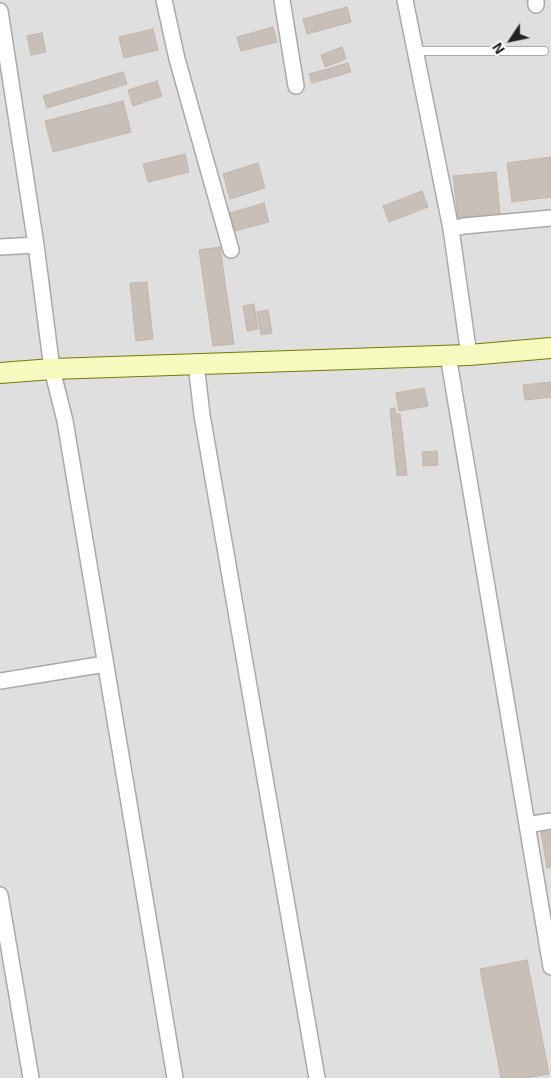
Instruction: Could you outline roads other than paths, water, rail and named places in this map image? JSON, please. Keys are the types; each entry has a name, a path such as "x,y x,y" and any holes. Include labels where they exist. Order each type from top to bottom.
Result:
{"street":[{"path":"164,0 177,59 231,250"},
{"path":"282,0 296,86"},
{"path":"404,0 450,229 469,355"},
{"path":"0,11 36,245 52,369 65,421 175,1078"},
{"path":"450,229 551,218"},
{"path":"0,247 36,245"},
{"path":"0,373 52,369 469,355 551,348"},
{"path":"448,355 551,967"},
{"path":"196,364 204,425 317,1078"},
{"path":"0,680 105,664"},
{"path":"527,825 551,821"},
{"path":"0,894 31,1078"}],"lane":[{"path":"415,51 544,51"}]}
